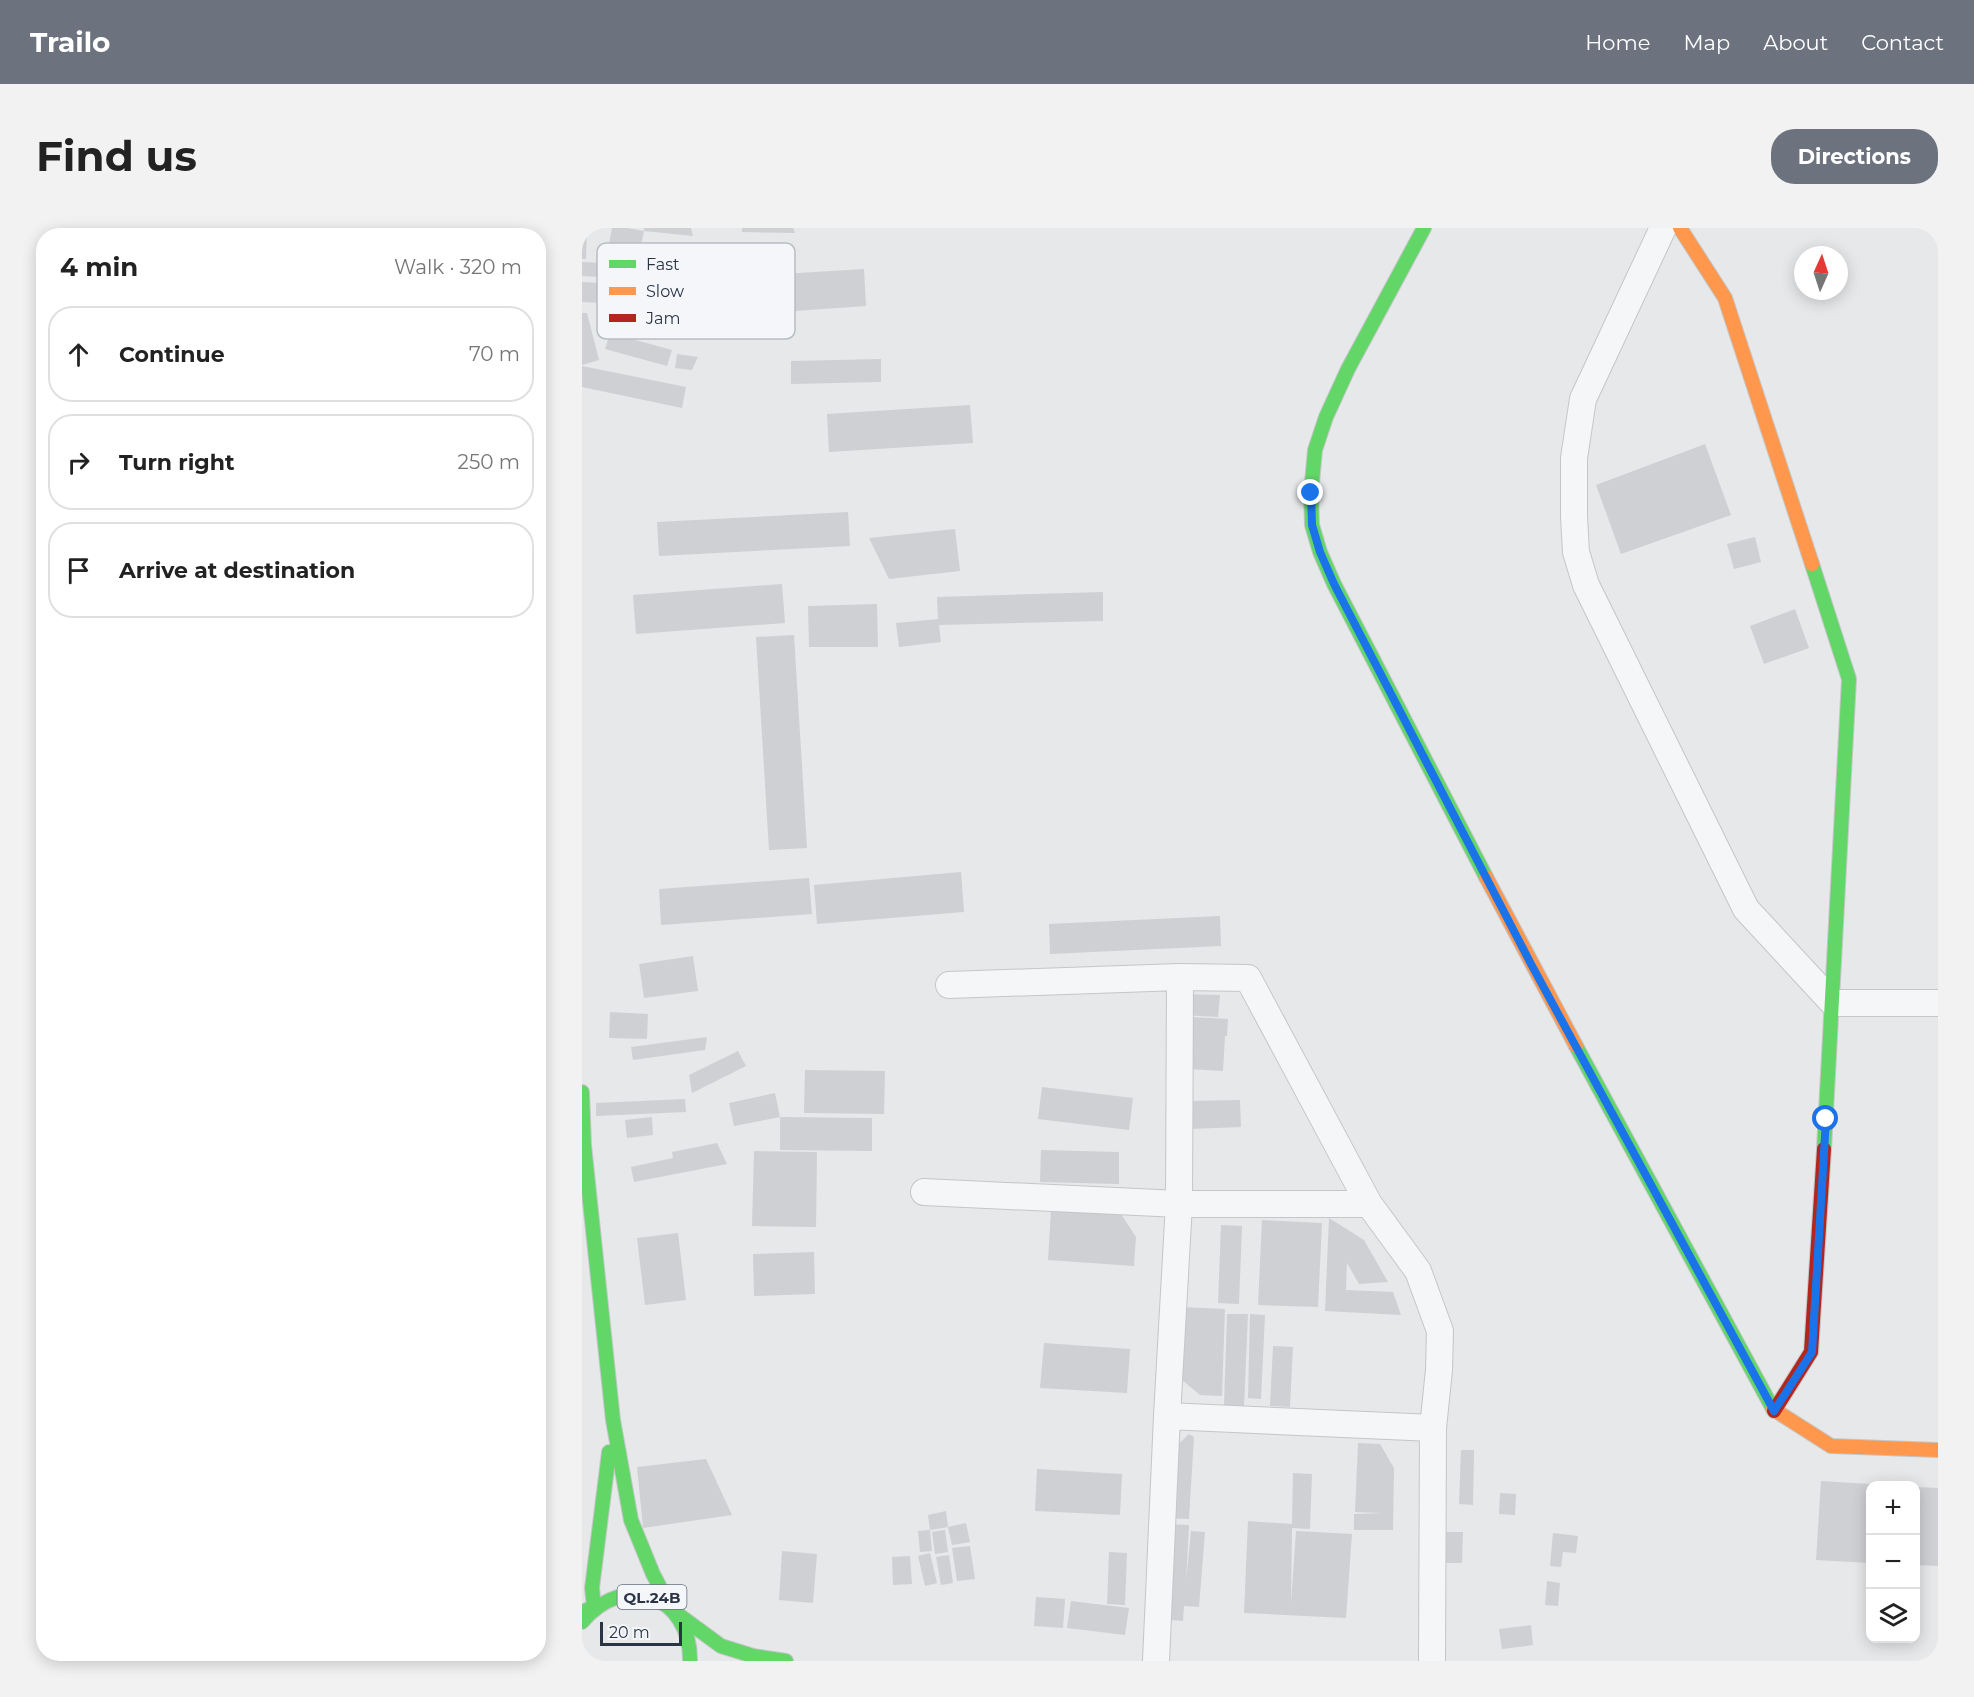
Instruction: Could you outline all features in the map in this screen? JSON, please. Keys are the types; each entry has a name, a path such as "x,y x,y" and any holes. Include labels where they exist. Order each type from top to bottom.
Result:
{"street":[{"path":"1424,228 1348,369 1326,417 1315,450 1311,493 1312,525 1320,552 1334,584 1531,964 1774,1411 1831,1446 1938,1450"},
{"path":"1663,228 1583,399 1574,458 1576,552 1586,585 1746,909 1833,1003 1938,1003"},
{"path":"1680,228 1725,298 1849,679 1833,1003 1812,1352 1774,1411"},
{"path":"950,985 1180,977 1248,978 1370,1204 1418,1271 1440,1331 1439,1370 1433,1428 1432,1661"},
{"path":"1156,1661 1179,1204 1180,977"},
{"path":"582,1095 584,1153 613,1420 631,1520 653,1574 672,1610 721,1646 753,1656 786,1661"},
{"path":"924,1192 1179,1204 1370,1204"},
{"path":"1167,1416 1433,1428"},
{"path":"588,1610 613,1420"},
{"name":"QL.24B","path":"582,1622 588,1610 611,1597 631,1594 650,1596 666,1604 680,1617 688,1634 690,1661"}],"building":[{"path":"582,228 587,228 586,259 582,259"},
{"path":"612,228 644,231 642,243 609,243"},
{"path":"644,228 691,228 693,236 644,231"},
{"path":"742,228 793,228 795,233 742,232"},
{"path":"582,262 597,263 597,277 582,276"},
{"path":"864,269 866,306 795,311 795,273"},
{"path":"582,282 597,283 597,303 582,302"},
{"path":"582,313 587,313 599,360 582,365"},
{"path":"608,339 632,339 672,350 667,366 605,349"},
{"path":"677,354 698,357 692,370 675,368"},
{"path":"881,359 881,382 791,384 791,361"},
{"path":"582,366 686,387 682,408 582,387"},
{"path":"970,405 973,443 829,452 827,414"},
{"path":"1705,444 1731,515 1621,554 1596,485"},
{"path":"848,512 850,546 659,556 657,522"},
{"path":"955,529 960,571 889,579 869,538"},
{"path":"1755,537 1761,562 1734,569 1727,544"},
{"path":"782,584 785,623 636,634 633,595"},
{"path":"1103,592 1103,621 939,625 941,642 899,647 896,623 938,619 937,597"},
{"path":"877,604 878,647 809,647 808,606"},
{"path":"1795,609 1809,648 1764,664 1750,626"},
{"path":"794,635 807,848 769,850 756,637"},
{"path":"961,872 964,912 817,924 814,885"},
{"path":"809,878 812,914 661,925 659,889"},
{"path":"1220,916 1221,946 1050,954 1049,924"},
{"path":"693,956 698,991 644,998 639,964"},
{"path":"1183,994 1220,995 1218,1017 1181,1015"},
{"path":"610,1012 648,1014 647,1039 609,1038"},
{"path":"1191,1017 1228,1019 1223,1071 1188,1069"},
{"path":"707,1037 705,1050 633,1060 631,1047"},
{"path":"738,1051 746,1066 692,1093 689,1075"},
{"path":"805,1070 885,1071 884,1114 804,1113"},
{"path":"1042,1087 1133,1098 1129,1130 1038,1119"},
{"path":"775,1093 780,1117 734,1126 729,1103"},
{"path":"685,1099 686,1112 596,1116 596,1103"},
{"path":"1240,1100 1241,1127 1190,1129 1189,1101"},
{"path":"652,1117 653,1135 627,1138 625,1120"},
{"path":"780,1117 872,1118 872,1151 780,1150"},
{"path":"717,1143 727,1164 634,1182 631,1167 673,1158 672,1152"},
{"path":"1041,1150 1119,1152 1119,1184 1040,1182"},
{"path":"754,1151 817,1152 816,1227 752,1226"},
{"path":"1051,1209 1121,1214 1136,1237 1134,1266 1048,1260"},
{"path":"1329,1218 1364,1240 1388,1282 1359,1284 1347,1263 1346,1290 1393,1292 1401,1315 1325,1311"},
{"path":"1262,1220 1322,1223 1318,1307 1258,1305"},
{"path":"1221,1225 1242,1226 1239,1304 1218,1303"},
{"path":"678,1233 686,1300 645,1305 637,1238"},
{"path":"814,1252 815,1294 754,1296 753,1254"},
{"path":"1179,1307 1225,1309 1222,1396 1200,1395 1176,1375"},
{"path":"1227,1314 1248,1314 1244,1407 1224,1405"},
{"path":"1250,1314 1265,1315 1261,1399 1248,1398"},
{"path":"1044,1343 1130,1349 1127,1393 1040,1388"},
{"path":"1273,1346 1293,1347 1290,1407 1270,1406"},
{"path":"1189,1434 1194,1437 1189,1519 1165,1518 1168,1454"},
{"path":"1358,1443 1380,1444 1394,1468 1393,1530 1354,1530 1354,1514 1383,1513 1355,1512"},
{"path":"1461,1450 1474,1450 1473,1505 1459,1504"},
{"path":"706,1459 732,1515 643,1528 637,1467"},
{"path":"1037,1469 1122,1474 1120,1515 1035,1511"},
{"path":"1293,1473 1312,1474 1310,1529 1292,1528 1291,1603 1296,1531 1352,1534 1346,1618 1244,1613 1248,1521 1292,1524"},
{"path":"1821,1481 1866,1484 1866,1563 1816,1560"},
{"path":"1920,1487 1938,1488 1938,1566 1920,1565"},
{"path":"1500,1493 1516,1494 1515,1515 1499,1514"},
{"path":"946,1511 948,1527 930,1530 928,1515"},
{"path":"966,1523 970,1542 952,1545 948,1527"},
{"path":"1166,1524 1189,1525 1186,1582 1191,1531 1205,1532 1199,1607 1184,1606 1183,1621 1161,1619"},
{"path":"930,1530 932,1551 920,1552 918,1531"},
{"path":"945,1530 948,1552 935,1554 932,1532"},
{"path":"1446,1532 1463,1532 1462,1563 1445,1563"},
{"path":"1553,1533 1578,1536 1576,1553 1563,1552 1561,1567 1550,1566"},
{"path":"970,1546 975,1579 957,1581 952,1548"},
{"path":"782,1551 817,1554 813,1603 779,1600"},
{"path":"1109,1552 1127,1553 1125,1605 1107,1604"},
{"path":"930,1553 937,1583 925,1586 918,1556"},
{"path":"949,1555 953,1583 941,1585 936,1557"},
{"path":"910,1556 912,1584 893,1585 892,1557"},
{"path":"1547,1581 1560,1583 1558,1606 1545,1605"},
{"path":"1036,1597 1065,1599 1063,1628 1034,1626"},
{"path":"1071,1601 1129,1608 1125,1635 1067,1628"},
{"path":"1531,1625 1533,1645 1502,1649 1499,1629"}],"traffic: fast":[{"path":"1424,228 1348,369 1326,417 1315,450 1311,493 1312,525 1320,552 1334,584 1486,877"},
{"path":"1812,564 1849,679 1824,1149"},
{"path":"1576,1046 1773,1409"},
{"path":"582,1092 584,1145 613,1420 631,1520 653,1574 672,1610 721,1646 753,1656 786,1661"},
{"path":"582,1612 594,1607 592,1588 609,1452"},
{"path":"582,1622 599,1606 617,1597 635,1595 652,1598 667,1606 679,1620 687,1638 690,1661"}],"traffic: slow":[{"path":"1680,228 1725,298 1812,564"},
{"path":"1486,877 1576,1046"},
{"path":"1773,1409 1831,1446 1938,1450"}],"traffic: jam":[{"path":"1774,1411 1811,1352 1824,1149"}],"route":[{"path":"1311,493 1312,525 1320,552 1334,584 1531,964 1774,1411 1812,1352 1826,1119"}]}
